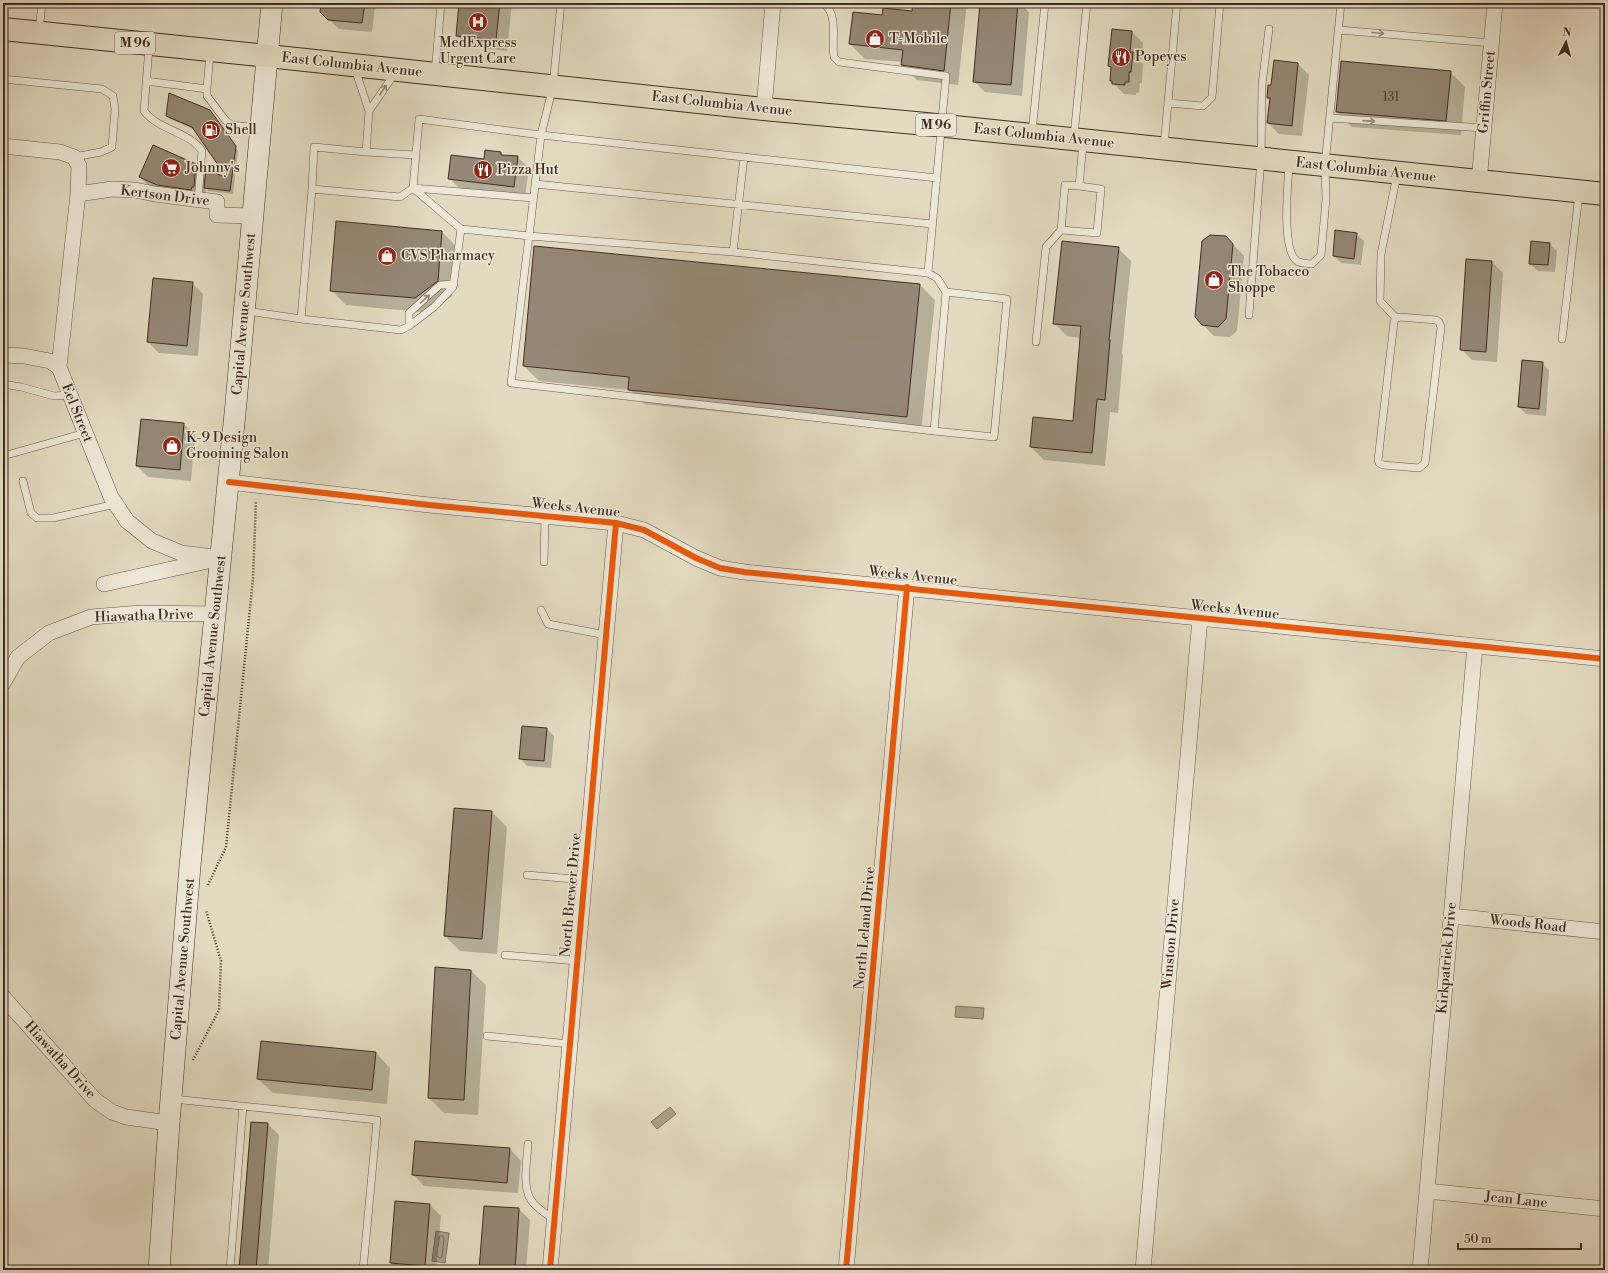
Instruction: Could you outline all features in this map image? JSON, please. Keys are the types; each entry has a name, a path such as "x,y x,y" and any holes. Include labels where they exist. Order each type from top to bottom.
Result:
{"main road":[{"name":"Capital Avenue Southwest","path":"159,1270 169,1123 190,866 254,216 272,3"},
{"name":"M 96","path":"3,30 268,56"},
{"name":"East Columbia Avenue","path":"268,56 764,109 1605,194"}],"street":[{"path":"764,109 773,3"},
{"name":"Griffin Street","path":"1479,182 1495,3"},
{"path":"3,146 60,152 74,157 79,166 78,194"},
{"name":"Kertson Drive","path":"78,194 112,189 135,190 217,202 216,215 254,216"},
{"name":"Eel Street","path":"78,194 58,368 111,497 127,521 152,541 181,553 221,558"},
{"path":"3,355 24,356 50,361 58,368"},
{"name":"Weeks Avenue","path":"228,482 616,523 644,530 696,558 720,568 744,572 907,587 1475,646 1605,658"},
{"name":"North Brewer Drive","path":"550,1270 616,523"},
{"path":"104,584 221,558"},
{"name":"North Leland Drive","path":"846,1270 907,587"},
{"name":"Hiawatha Drive","path":"3,683 18,657 49,633 91,617 141,613 215,614"},
{"name":"Winston Drive","path":"1143,1270 1200,618"},
{"name":"Kirkpatrick Drive","path":"1420,1270 1475,646"},
{"name":"Woods Road","path":"1451,916 1605,932"},
{"name":"Hiawatha Drive","path":"3,997 95,1100 112,1112 126,1117 169,1123"},
{"name":"Jean Lane","path":"1427,1191 1605,1209"}],"lane":[{"path":"38,33 42,3"},
{"path":"435,74 441,3"},
{"path":"562,3 553,86 541,135 512,383 994,437 1007,299 946,292"},
{"path":"824,3 828,6 834,18 833,50 834,58 839,62 946,76 928,273"},
{"path":"1032,135 1045,3"},
{"path":"1079,186 1078,140 1087,3"},
{"path":"1164,149 1177,3"},
{"path":"1168,103 1203,106 1212,98 1220,3"},
{"path":"1289,162 1287,240 1290,253 1296,261 1312,264 1321,255 1326,199 1325,165 1341,3"},
{"path":"1577,3 1590,4"},
{"path":"1249,314 1261,159 1262,85 1269,29"},
{"path":"1339,30 1492,43"},
{"path":"149,45 144,111 149,118 190,140 202,151 198,200"},
{"path":"210,50 207,96 226,121 232,125 262,129"},
{"path":"353,65 369,111 366,152"},
{"path":"369,111 397,70"},
{"path":"3,79 102,89 113,96 115,109 112,147 101,152 74,157"},
{"path":"146,81 207,89"},
{"path":"1330,118 1484,128"},
{"path":"413,188 419,119 541,135 937,178"},
{"path":"301,319 314,147 416,155"},
{"path":"733,252 744,157"},
{"path":"1396,318 1380,301 1381,254 1398,173"},
{"path":"535,184 932,224"},
{"path":"1036,342 1046,247 1061,230 1065,185 1101,189 1097,233 1061,230"},
{"path":"312,189 400,197 413,188 533,198"},
{"path":"413,188 461,229 529,236 733,252 928,273 937,278 946,292 934,431"},
{"path":"1562,339 1579,192"},
{"path":"244,310 301,319 401,330 409,326 434,307 453,287 461,229"},
{"path":"409,326 409,313 440,285 454,284"},
{"path":"1396,318 1436,320 1439,322 1441,327 1425,463 1419,468 1383,465 1379,463 1378,460 1394,322 1396,318"},
{"path":"3,384 21,387 54,396 70,395"},
{"path":"3,456 85,433"},
{"path":"23,480 32,513 37,518 52,518 116,504"},
{"path":"544,562 545,516"},
{"path":"541,610 548,624 606,635"},
{"path":"527,875 585,880"},
{"path":"505,955 578,961"},
{"path":"487,1036 570,1044"},
{"path":"171,1098 377,1120 363,1270"},
{"path":"230,1270 243,1106"},
{"path":"528,1144 527,1190 530,1199 538,1208 555,1220"}],"path":[{"path":"207,888 226,847 254,578 256,501"},
{"path":"190,1066 219,1010 221,961 205,908"}],"water":[{"path":"956,1006 984,1008 983,1019 955,1017"},
{"path":"670,1107 676,1114 657,1129 651,1122"},
{"path":"436,1231 449,1233 445,1263 432,1261"}],"building":[{"path":"321,3 365,3 362,23 328,20 320,12"},
{"path":"459,3 500,3 496,40 456,36"},
{"path":"913,3 951,3 944,71 901,65 903,50 849,44 853,12 882,15 883,8 912,11"},
{"path":"980,3 1018,3 1011,85 973,82"},
{"name":"Popeyes","path":"1112,29 1132,31 1130,52 1133,52 1131,72 1129,72 1129,82 1125,82 1125,85 1112,84 1112,81 1110,81 1111,67 1108,66"},
{"path":"1274,60 1298,63 1292,126 1267,123 1270,98 1267,98 1268,85 1271,85"},
{"path":"1341,61 1451,71 1446,121 1336,112"},
{"path":"169,93 210,110 236,146 230,191 204,188 206,169 227,178 192,127 166,116"},
{"path":"153,145 196,164 194,187 192,187 191,190 157,185 139,177"},
{"name":"Pizza Hut","path":"485,150 501,152 501,155 518,156 514,187 448,179 451,155 484,159"},
{"name":"CVS Pharmacy","path":"336,221 442,231 438,281 415,298 330,291"},
{"path":"1335,230 1357,233 1354,259 1333,256"},
{"name":"The Tobacco Shoppe","path":"1210,235 1226,236 1233,244 1226,319 1218,327 1202,325 1195,317 1202,241"},
{"path":"1062,241 1119,247 1109,340 1105,400 1097,399 1092,453 1030,447 1033,417 1073,421 1081,326 1053,324"},
{"path":"1531,241 1550,243 1548,265 1529,264"},
{"path":"534,246 920,284 907,417 628,390 629,377 523,366"},
{"path":"1466,259 1492,261 1486,352 1460,350"},
{"path":"153,278 193,282 187,346 147,342"},
{"path":"1522,360 1543,362 1539,409 1518,407"},
{"path":"141,419 184,423 180,470 136,466"},
{"path":"522,726 547,728 544,761 519,759"},
{"path":"454,808 492,811 482,939 444,936"},
{"path":"435,967 471,970 464,1100 428,1098"},
{"path":"261,1041 376,1052 372,1090 257,1079"},
{"path":"251,1122 268,1123 256,1270 239,1270"},
{"path":"415,1141 510,1148 507,1183 412,1175"},
{"path":"395,1201 430,1204 425,1266 390,1263"},
{"path":"484,1206 519,1208 515,1270 479,1270"}],"cycle path":[{"path":"229,482 429,505 616,523 644,530 696,558 720,568 744,572 1605,659"},
{"path":"550,1270 616,523"},
{"path":"846,1270 907,587"}],"place":[{"name":"MedExpress Urgent Care","path":"478,22"},
{"name":"T-Mobile","path":"875,39"},
{"name":"Popeyes","path":"1121,57"},
{"name":"Shell","path":"211,130"},
{"name":"Johnny's","path":"171,168"},
{"name":"Pizza Hut","path":"483,170"},
{"name":"CVS Pharmacy","path":"387,256"},
{"name":"The Tobacco Shoppe","path":"1214,280"},
{"name":"K-9 Design Grooming Salon","path":"172,446"}]}
